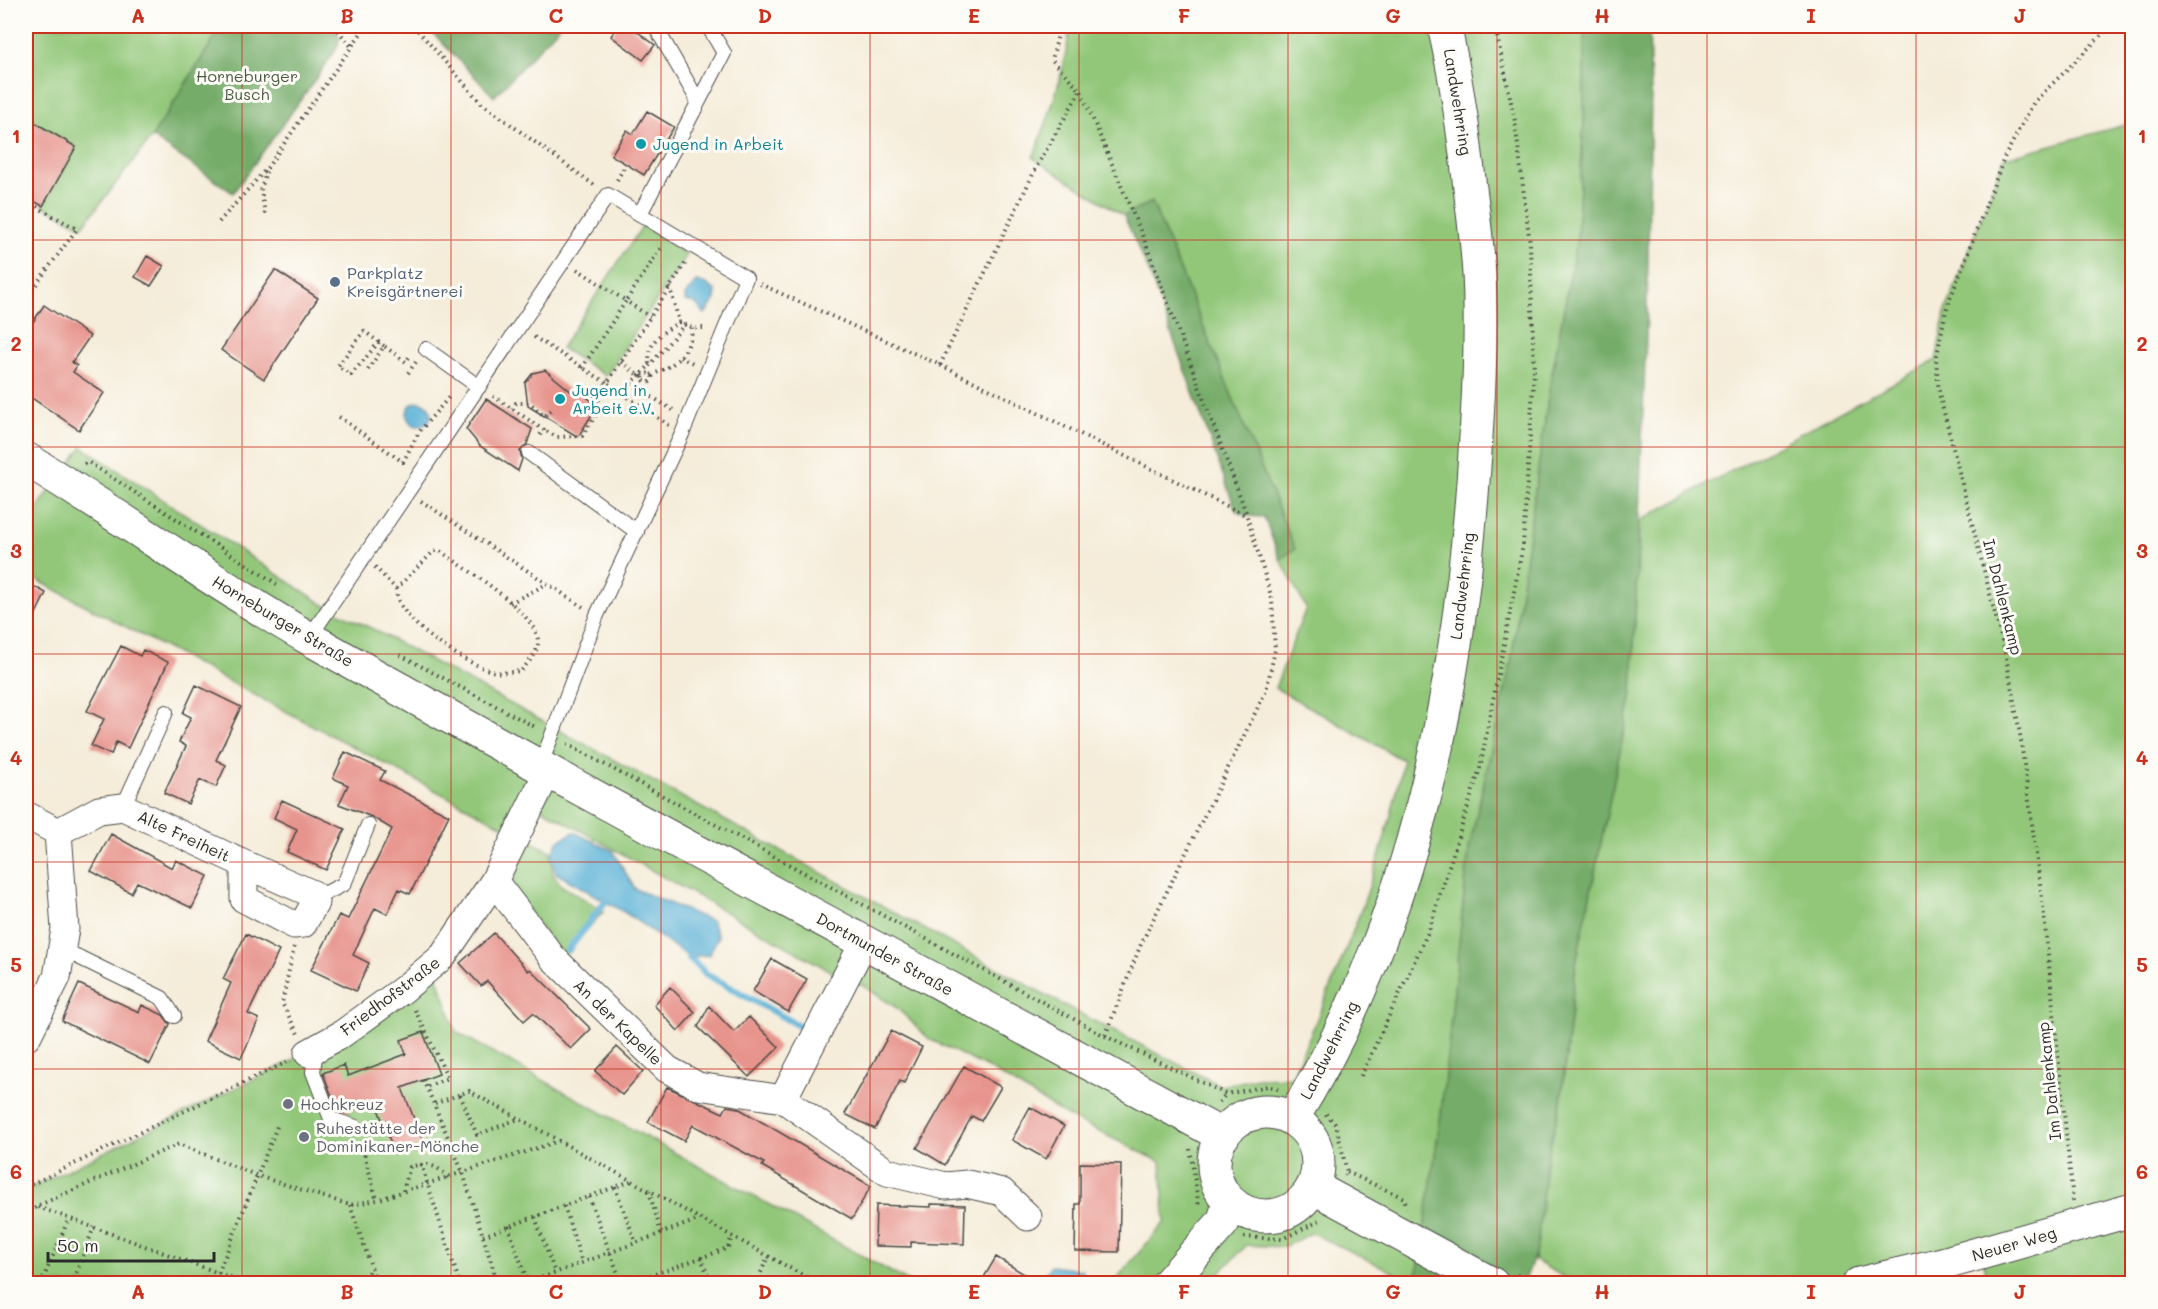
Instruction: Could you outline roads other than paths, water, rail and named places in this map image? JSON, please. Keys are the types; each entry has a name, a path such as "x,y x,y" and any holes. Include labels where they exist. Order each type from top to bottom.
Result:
{"street":[{"name":"Landwehrring","path":"1292,1119 1307,1096 1362,984 1400,888 1444,716 1467,564 1478,411 1480,304 1464,137 1444,26"},
{"name":"Horneburger Straße","path":"26,459 58,472 223,587 309,638 544,769"},
{"name":"Friedhofstraße","path":"312,1050 342,1034 404,989 443,956 494,881 544,769"},
{"name":"Dortmunder Straße","path":"544,769 1222,1136"},
{"name":"Alte Freiheit","path":"58,831 99,810 123,807 243,864 313,894 316,898 303,924 298,926 244,899 243,864"},
{"path":"26,815 58,831 65,930 57,977 26,1038"},
{"name":"An der Kapelle","path":"494,881 553,958 667,1069 698,1086 783,1099 887,1172 946,1186 967,1184 1002,1192 1028,1217"},
{"path":"783,1099 864,942"},
{"path":"1278,1113 1292,1119 1305,1129 1316,1149 1318,1172 1313,1187 1304,1200 1291,1210 1275,1215 1259,1215 1244,1211 1230,1202 1220,1187 1215,1170 1216,1153 1222,1136 1233,1124 1246,1116 1278,1113"},
{"path":"1313,1187 1409,1226 1507,1280"},
{"path":"1168,1284 1223,1222 1230,1202"},
{"name":"Neuer Weg","path":"1859,1284 1942,1264 2133,1210"}],"lane":[{"path":"655,26 697,99 696,109"},
{"path":"640,214 724,53 708,26"},
{"path":"309,638 608,195 746,278 682,434 597,615 551,735 544,769"},
{"path":"421,347 479,387"},
{"path":"529,453 636,532"},
{"path":"123,807 165,712"},
{"path":"316,898 344,884 368,825"},
{"path":"62,949 162,998 174,1016"},
{"path":"312,1050 314,1072 331,1119 356,1127"}],"water":[{"path":"696,282 705,283 716,291 715,300 705,314 695,303 685,301 685,295"},
{"path":"419,402 428,405 431,414 428,423 419,426 410,423 407,414 410,405"},
{"path":"574,832 613,851 635,889 712,921 718,937 709,955 689,957 624,912 556,873 551,856 558,841"},
{"path":"1051,1266 1082,1270 1084,1283 1037,1284"}],"waterway":[{"path":"568,950 604,903"},
{"path":"689,957 706,974 803,1028"}],"place":[{"name":"Jugend in Arbeit","path":"641,144"},
{"name":"Parkplatz Kreisgärtnerei","path":"335,282"},
{"name":"Jugend in Arbeit e.V.","path":"560,399"},
{"name":"Hochkreuz","path":"288,1104"},
{"name":"Ruhestätte der Dominikaner-Mönche","path":"304,1137"}],"park label":[{"name":"Horneburger Busch","path":"247,85"}]}
